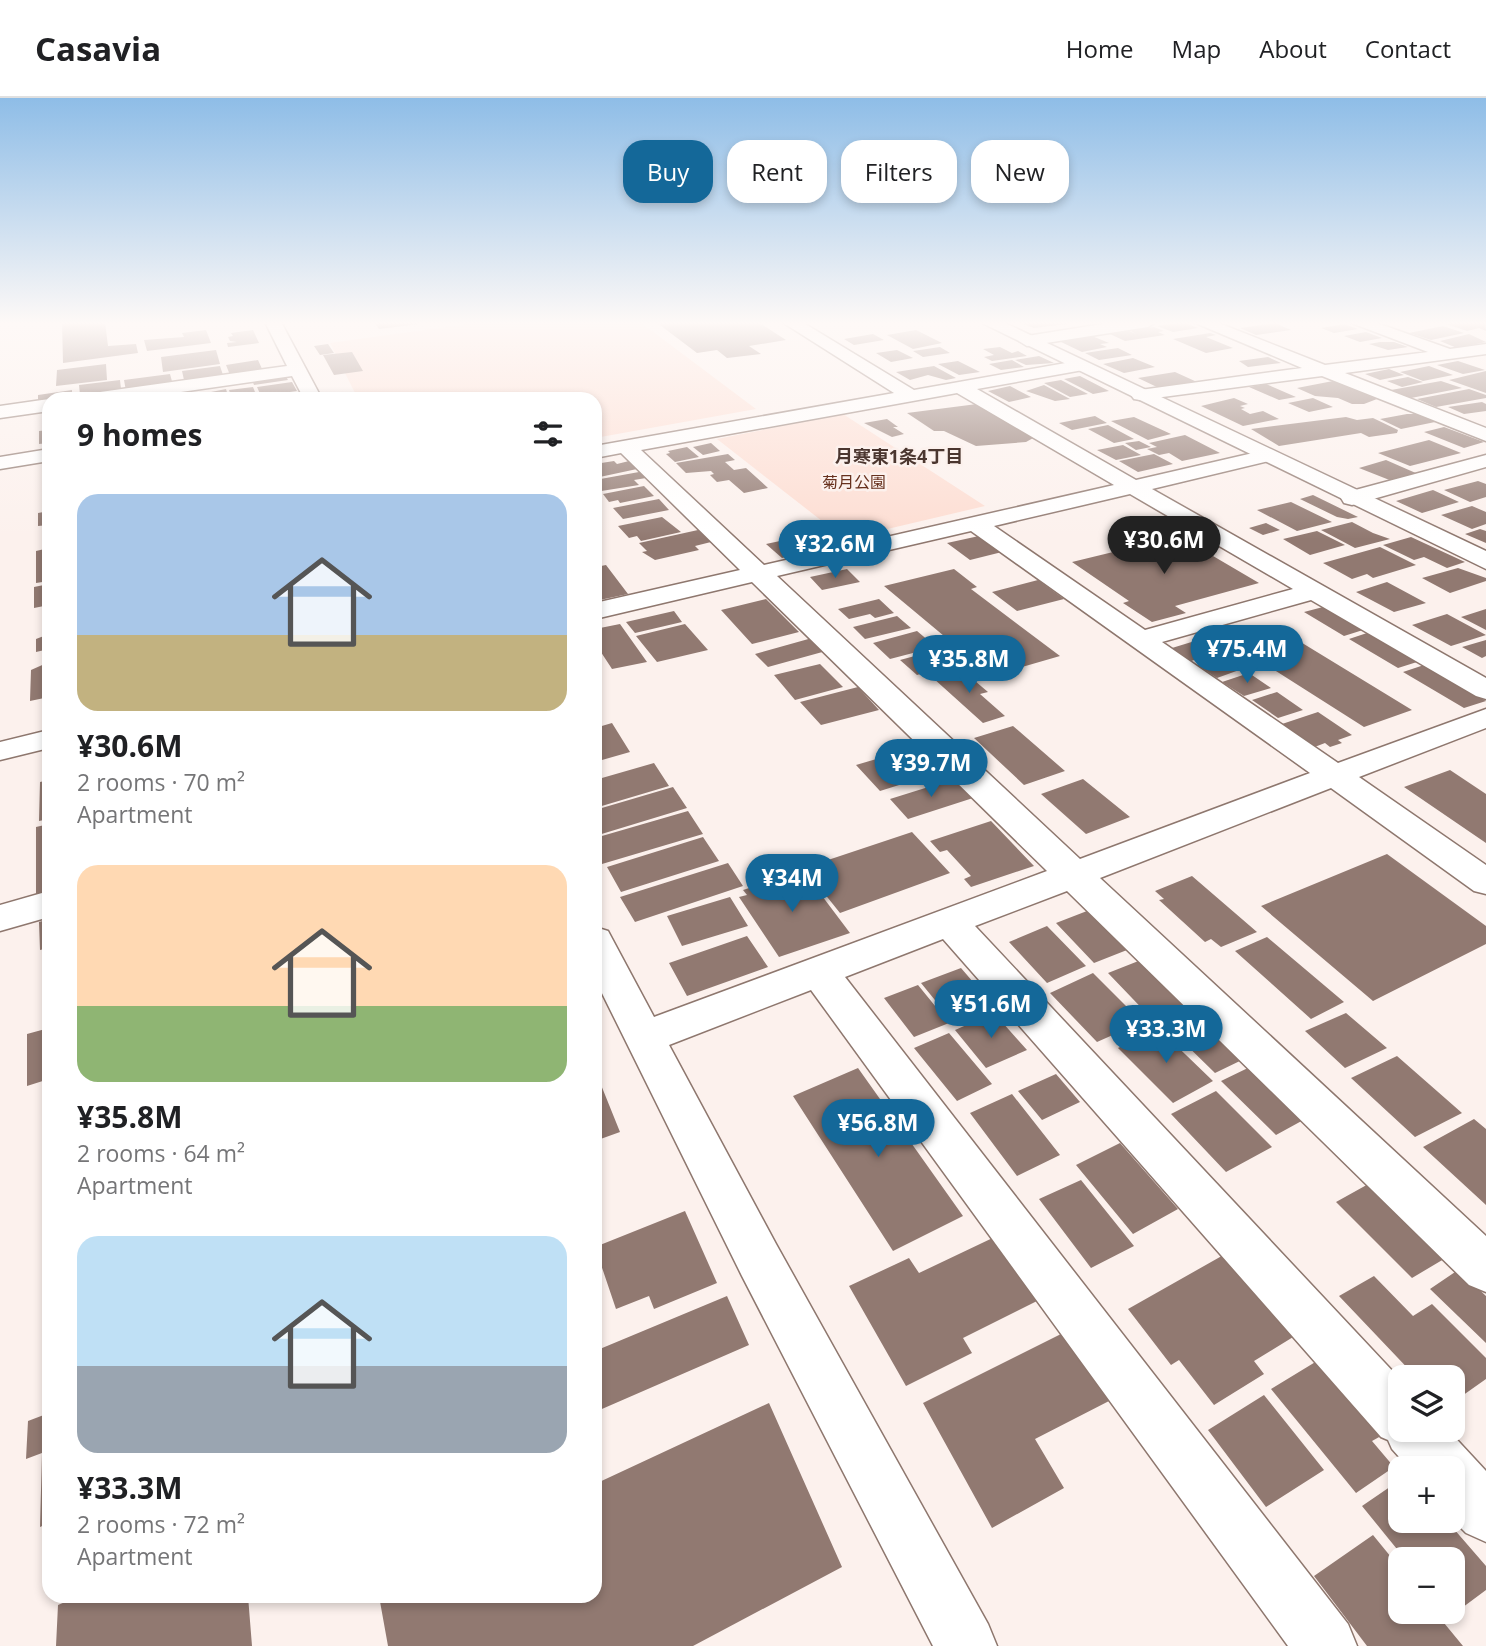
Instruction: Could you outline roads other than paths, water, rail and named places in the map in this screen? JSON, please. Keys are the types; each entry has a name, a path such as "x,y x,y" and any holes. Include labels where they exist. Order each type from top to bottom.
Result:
{"street":[{"path":"610,449 921,394"},
{"path":"973,394 1486,690"},
{"path":"1140,395 1146,394"},
{"path":"1382,394 1486,435"},
{"path":"1140,395 1486,561"},
{"path":"0,412 42,406"},
{"path":"610,449 758,574 1486,1269"},
{"path":"0,463 42,456"},
{"path":"602,609 1266,456"},
{"path":"1352,498 1486,461"},
{"path":"973,522 1486,882"},
{"path":"1139,640 1315,591"},
{"path":"645,1037 1486,718"},
{"path":"0,751 42,741"},
{"path":"0,918 42,906"},
{"path":"949,922 1388,1405"},
{"path":"602,954 759,1259 966,1646"},
{"path":"820,971 1326,1646"},
{"path":"1422,1442 1435,1456"},
{"path":"1465,1490 1486,1513"}],"district":[{"name":"月寒東1条4丁目","path":"899,457"}],"park label":[{"name":"菊月公園","path":"854,482"}]}
